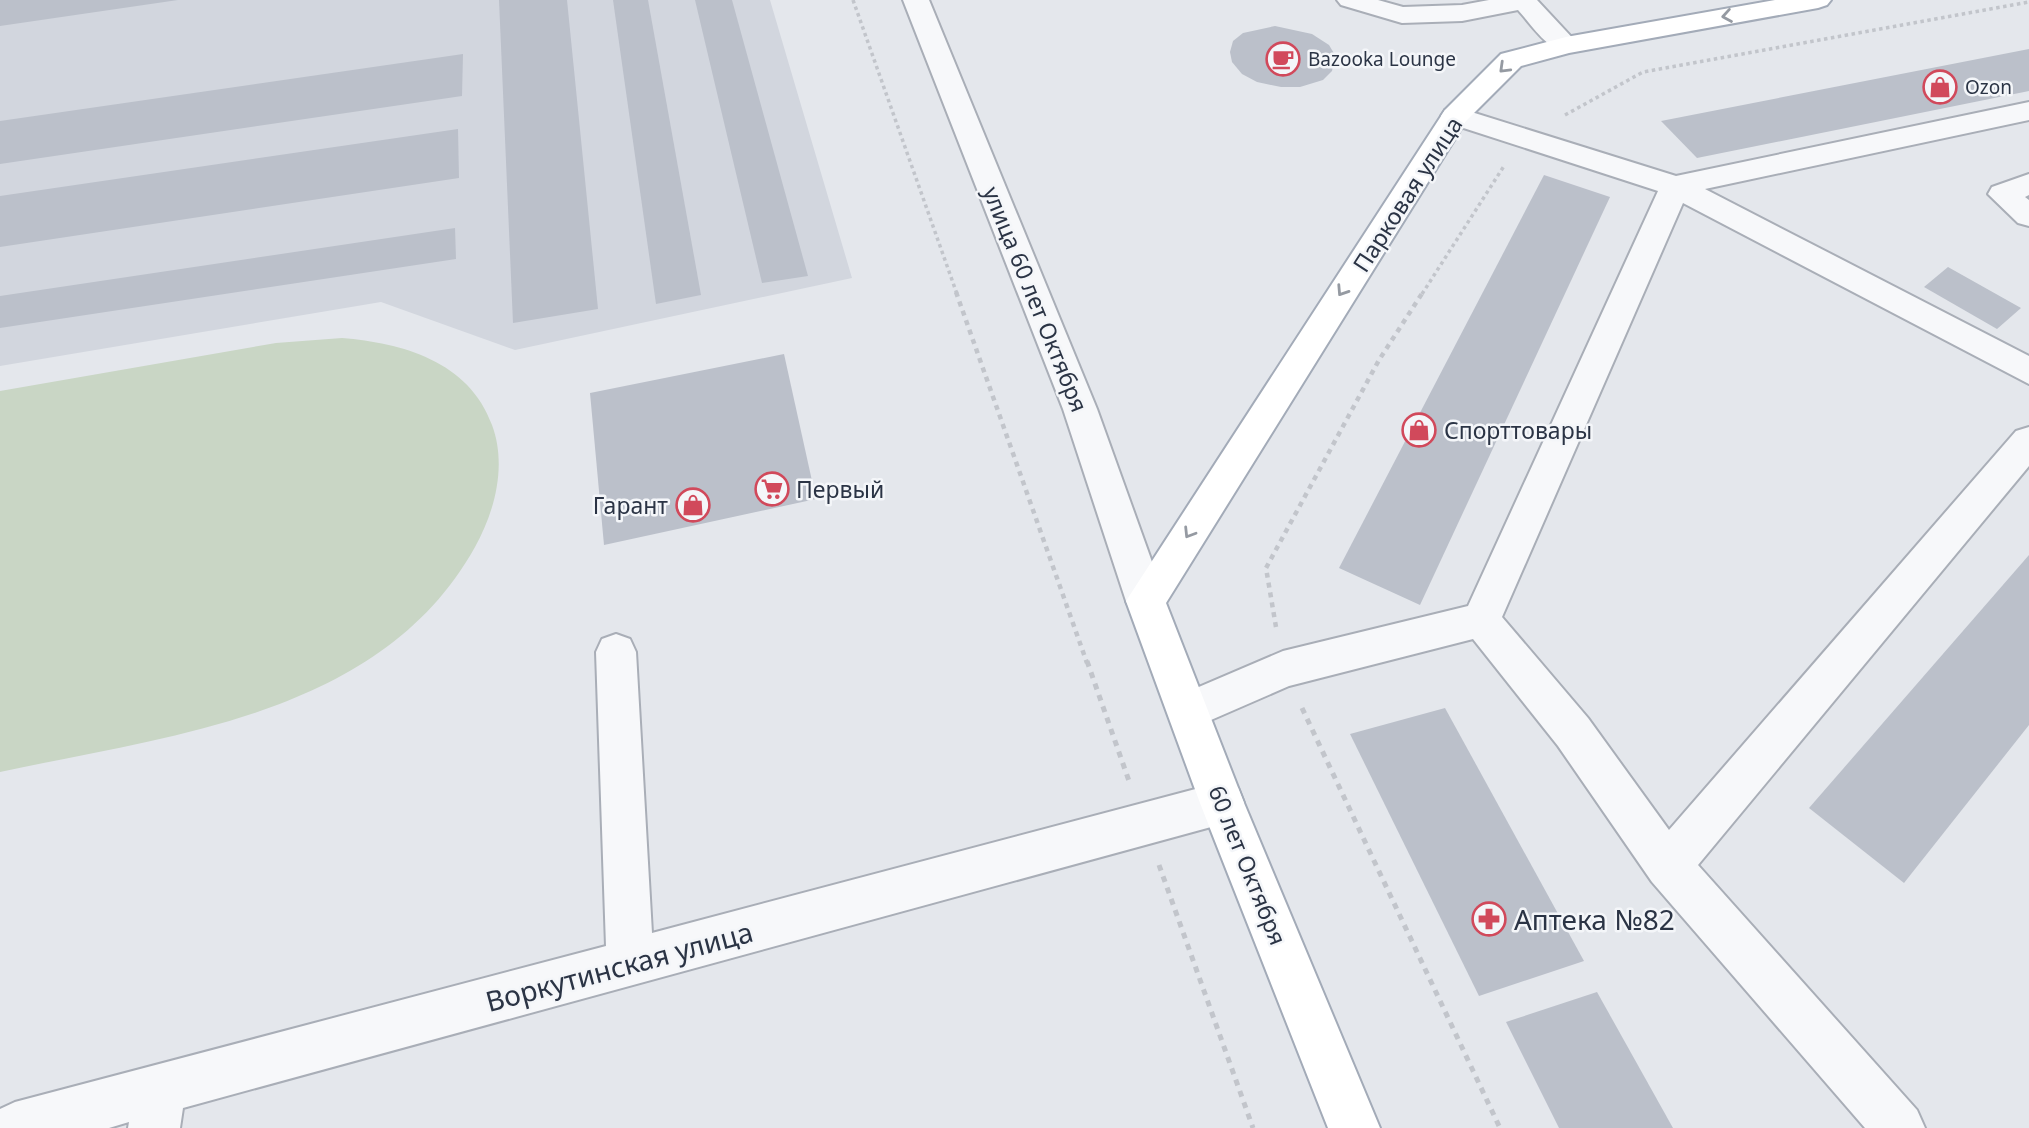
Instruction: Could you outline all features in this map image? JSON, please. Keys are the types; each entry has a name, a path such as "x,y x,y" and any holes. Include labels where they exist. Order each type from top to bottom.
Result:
{"main road":[{"name":"Парковая улица","path":"1146,601 1455,116 1511,60 1566,45 1818,0"},
{"name":"60 лет Октября","path":"1146,601 1222,803 1354,1128"}],"street":[{"name":"улица 60 лет Октября","path":"916,0 1080,409 1146,601"},
{"path":"1350,0 1402,15 1462,13 1524,1 1566,45"},
{"path":"1675,186 2029,111"},
{"path":"1455,116 1675,186 2029,370"},
{"path":"2029,184 2003,194 2029,216"},
{"path":"1481,620 1675,186"},
{"path":"1668,866 2029,441"},
{"path":"1188,711 1283,669 1481,620"},
{"path":"1481,620 1573,732 1668,866 1899,1128"},
{"path":"616,652 630,963"},
{"name":"Воркутинская улица","path":"15,1128 157,1109 630,963 1222,803"}],"path":[{"path":"853,0 1253,1128"},
{"path":"1500,1128 1283,669 1266,568 1379,360 1521,138 1643,72 2029,2"}],"shaded area":[{"path":"0,0 770,0 852,278 515,350 381,302 0,366"}],"green space":[{"path":"342,338 388,345 431,359 467,385 481,403 492,425 498,456 497,488 493,503 475,547 435,604 385,648 328,683 266,709 133,745 0,772 0,391 276,343"}],"building":[{"path":"0,0 178,0 0,26"},
{"path":"499,0 567,0 598,309 513,323"},
{"path":"613,0 648,0 701,295 656,304"},
{"path":"695,0 732,0 808,276 762,283"},
{"name":"Bazooka Lounge","path":"1275,26 1312,34 1329,45 1335,55 1332,71 1323,80 1300,87 1281,87 1257,82 1242,74 1232,62 1230,52 1233,41 1243,33"},
{"path":"2029,49 2029,91 1697,158 1661,121"},
{"path":"463,54 462,96 0,164 0,121"},
{"path":"458,129 459,178 0,247 0,196"},
{"path":"1544,175 1610,197 1420,605 1339,568"},
{"path":"455,228 456,259 0,328 0,296"},
{"path":"1948,267 2021,308 1997,329 1924,287"},
{"path":"784,354 816,499 604,545 590,393"},
{"path":"2029,555 2029,725 1904,883 1809,808"},
{"path":"1445,708 1584,961 1479,996 1350,734"},
{"path":"1597,992 1673,1128 1559,1128 1506,1022"}],"place":[{"name":"Bazooka Lounge","path":"1283,59"},
{"name":"Ozon","path":"1940,87"},
{"name":"Спорттовары","path":"1419,430"},
{"name":"Первый","path":"772,489"},
{"name":"Гарант","path":"693,505"},
{"name":"Аптека №82","path":"1489,919"}]}
